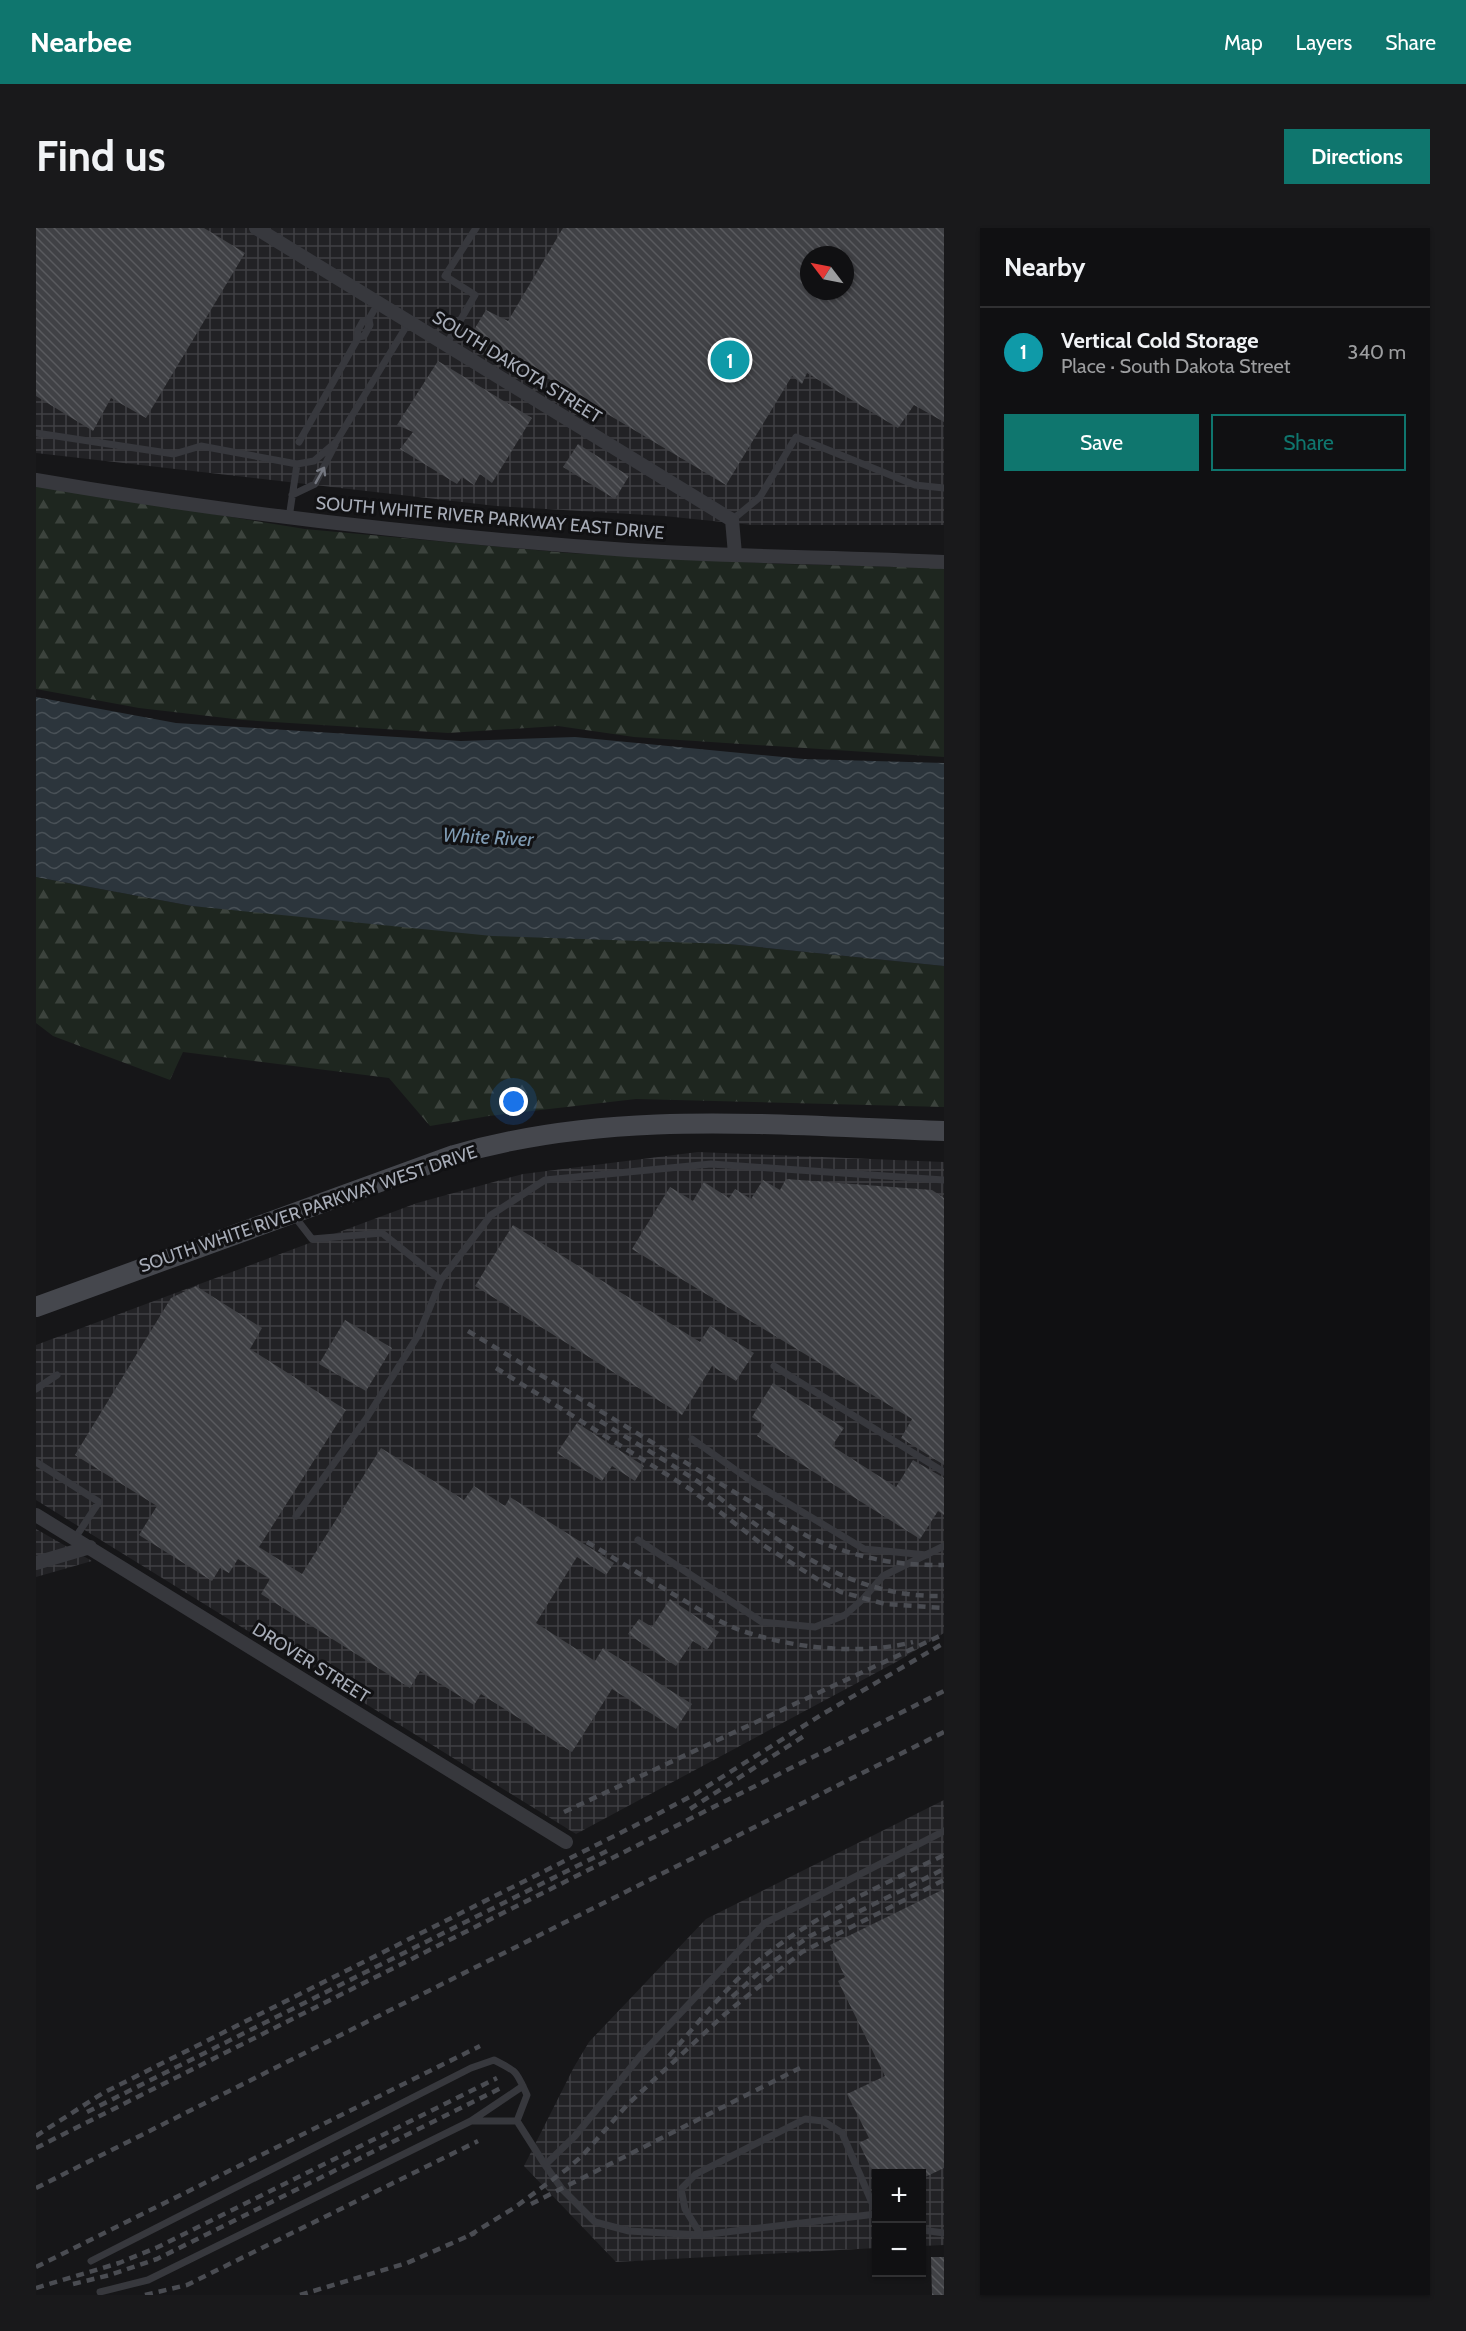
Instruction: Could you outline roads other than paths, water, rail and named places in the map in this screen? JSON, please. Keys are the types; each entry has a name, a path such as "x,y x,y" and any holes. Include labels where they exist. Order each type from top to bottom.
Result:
{"street":[{"name":"SOUTH DAKOTA STREET","path":"256,228 732,520"},
{"name":"SOUTH WHITE RIVER PARKWAY EAST DRIVE","path":"36,480 135,497 289,518 618,549 944,562"},
{"path":"732,520 735,554"},
{"name":"SOUTH WHITE RIVER PARKWAY WEST DRIVE","path":"36,1307 467,1151 524,1138 587,1128 674,1123 944,1131"},
{"name":"DROVER STREET","path":"36,1515 566,1842"},
{"path":"36,1563 90,1547"}],"lane":[{"path":"446,345 475,295 445,276 476,228"},
{"path":"299,442 359,337 364,336 368,329 369,319 378,303"},
{"path":"292,495 315,484 333,453 336,442 409,322"},
{"path":"36,433 174,454 201,446 297,464 314,461 336,442"},
{"path":"732,520 760,497 796,437 915,485 944,488"},
{"path":"289,518 297,464"},
{"path":"296,1516 366,1419 419,1334 441,1280 490,1215 545,1180 711,1164 944,1180"},
{"path":"292,1213 312,1239 382,1233 441,1280"},
{"path":"774,1366 944,1472"},
{"path":"36,1389 57,1376"},
{"path":"692,1439 754,1483 864,1549 927,1555"},
{"path":"36,1462 99,1502 75,1538"},
{"path":"638,1540 762,1622 815,1627 845,1615 883,1576 944,1546"},
{"path":"545,2165 575,2136 641,2055 765,1923 944,1831"},
{"path":"91,2261 471,2068 494,2060 516,2071 524,2086 527,2095 518,2121"},
{"path":"100,2292 148,2280 471,2121 524,2086"},
{"path":"701,2235 685,2209 681,2189 696,2174 805,2119 824,2121 842,2133 872,2204"},
{"path":"471,2121 518,2121"},
{"path":"518,2121 562,2189 595,2222 629,2231 701,2235 872,2214"},
{"path":"926,2231 944,2233"}],"water":[{"name":"White River","path":"36,697 176,723 461,741 575,737 804,759 944,763 944,966 729,944 492,936 192,906 36,877"}],"railway":[{"path":"468,1331 807,1536 840,1550 874,1559 908,1564 944,1565"},
{"path":"496,1368 690,1489 763,1545 822,1582 841,1592 885,1604 944,1608"},
{"path":"600,1421 697,1481 788,1546 836,1573 887,1590 915,1595 944,1596"},
{"path":"587,1542 713,1617 757,1636 801,1645 847,1649 870,1649 913,1642"},
{"path":"564,1812 944,1634"},
{"path":"36,2136 103,2093 695,1794 821,1715 944,1643"},
{"path":"36,2148 944,1691"},
{"path":"36,2188 944,1732"},
{"path":"690,1809 804,1736"},
{"path":"87,2112 607,1851"},
{"path":"669,2056 714,2004 764,1956 829,1913 944,1855"},
{"path":"732,1997 764,1968 810,1936 944,1869"},
{"path":"470,2235 514,2208 567,2169 583,2155 628,2104 725,2014 802,1952 944,1880"},
{"path":"36,2267 480,2046"},
{"path":"531,2204 800,2068"},
{"path":"36,2288 119,2263 158,2247 497,2078"},
{"path":"73,2284 110,2275 157,2259 501,2088"},
{"path":"145,2295 187,2285 478,2141"},
{"path":"300,2295 407,2263 475,2233"}],"place":[{"name":"Vertical Cold Storage","path":"730,360"}]}
